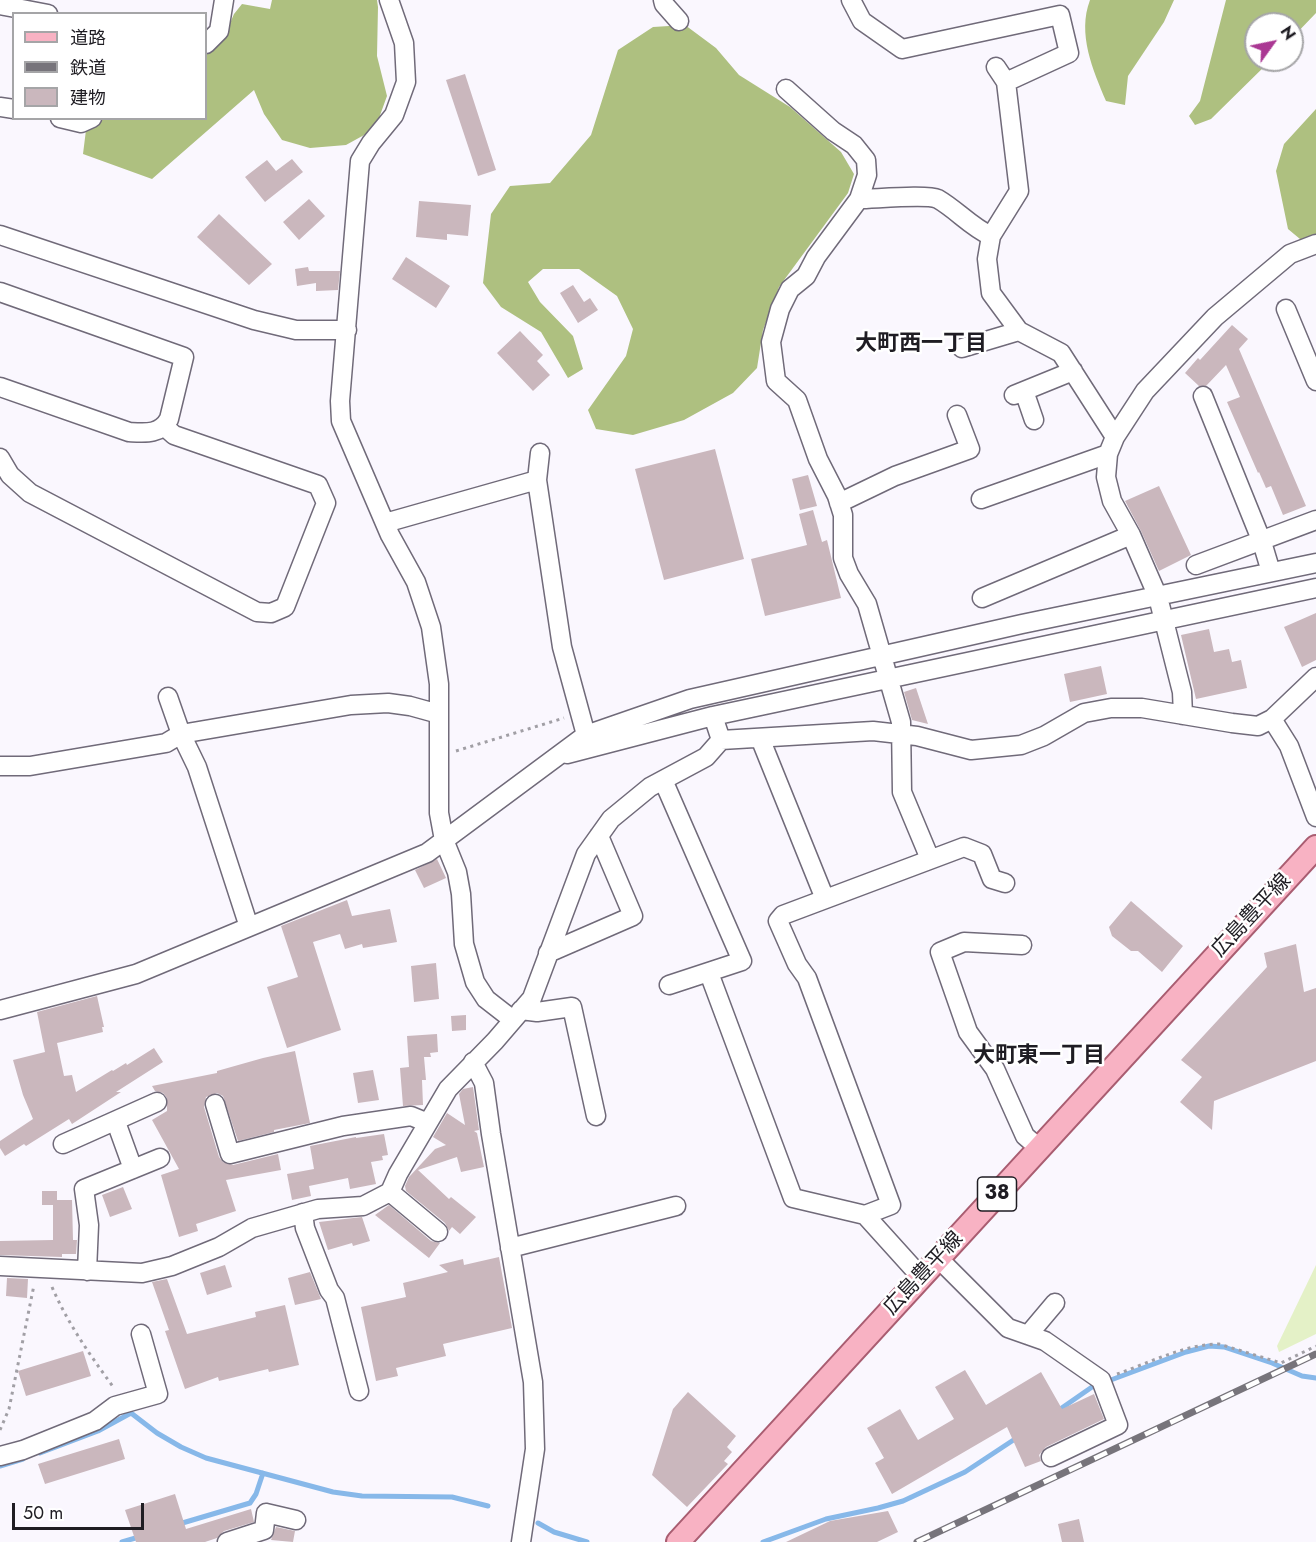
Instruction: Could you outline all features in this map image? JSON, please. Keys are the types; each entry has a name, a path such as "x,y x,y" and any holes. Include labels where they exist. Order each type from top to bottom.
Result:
{"main road":[{"name":"広島豊平線","path":"678,1542 1316,847"}],"street":[{"path":"207,43 219,31 224,0"},
{"path":"389,0 404,43 406,82 394,115 371,143 360,161 340,401 341,421 385,523 417,582 431,627 439,684 439,813 444,840 457,872 461,894 464,944 475,982 486,999 517,1015 572,1007 596,1116"},
{"path":"663,0 679,21"},
{"path":"851,0 862,21 902,49 1060,15 1069,53 1006,82"},
{"path":"0,5 37,12"},
{"path":"996,67 1006,82 1019,191 991,236 987,259 991,293 1019,331 1061,353 1073,371 1111,446"},
{"path":"786,89 833,131 854,145 866,160 867,175 859,199 816,258 806,276 790,289 780,309 771,342 776,381 797,400 818,459 843,515 843,558 849,574 867,604 901,722 902,792 930,859"},
{"path":"68,120 81,123 88,120"},
{"path":"859,199 935,198 959,213 977,230 991,236"},
{"path":"0,235 254,320 296,330 346,330"},
{"path":"1183,715 1182,692 1158,597 1110,494 1106,477 1111,446 1145,391 1215,317 1290,254 1316,244"},
{"path":"0,292 184,357 169,419 165,427 150,434 129,432 0,387"},
{"path":"1286,309 1316,381"},
{"path":"962,348 1019,331"},
{"path":"1034,420 1019,393 1073,371"},
{"path":"1203,396 1272,572"},
{"path":"839,503 895,476 970,449 957,415"},
{"path":"0,458 10,475 40,499 257,612 271,613 285,607 326,503 318,484 174,435 165,427"},
{"path":"981,499 1111,446"},
{"path":"540,453 537,480 562,647 586,735"},
{"path":"385,523 537,480"},
{"path":"1196,565 1316,520"},
{"path":"982,598 1131,535"},
{"path":"0,1010 135,974 427,853 586,735 690,699 1316,563"},
{"path":"560,756 713,716 1316,588"},
{"path":"0,1266 142,1273 172,1266 219,1246 252,1228 318,1209 363,1206 390,1192 398,1174 448,1089 532,998 586,854 611,819 650,787 706,757 721,740 873,731 917,736 971,750 1021,745 1044,736 1084,713 1111,708 1142,708 1258,726 1272,719 1316,677"},
{"path":"168,697 181,734 197,768 249,927"},
{"path":"0,766 30,766 166,743 181,734 351,705 388,703 411,706 439,714"},
{"path":"713,716 721,740"},
{"path":"1272,719 1289,746 1316,817"},
{"path":"760,738 825,899"},
{"path":"663,780 742,961 669,985"},
{"path":"548,954 633,916 599,836"},
{"path":"709,973 793,1198 865,1215 891,1205 807,978 778,921 783,915 964,847 982,854 992,879 1005,883"},
{"path":"1022,945 964,942 940,952 968,1032 995,1069 1025,1136 1039,1148"},
{"path":"473,1062 484,1083 533,1382 535,1449 521,1542"},
{"path":"63,1144 157,1102"},
{"path":"215,1104 230,1154 343,1126 411,1116 428,1123"},
{"path":"116,1122 133,1169"},
{"path":"87,1271 89,1225 84,1189 160,1158"},
{"path":"390,1192 438,1232"},
{"path":"510,1248 676,1206"},
{"path":"303,1213 305,1228 329,1290 335,1298 359,1391"},
{"path":"865,1215 921,1277"},
{"path":"938,1258 1008,1328 1045,1341 1102,1383 1118,1425 1051,1457"},
{"path":"1028,1335 1055,1303"},
{"path":"0,1456 23,1450 95,1421 115,1406 159,1394 141,1334"},
{"path":"227,1542 264,1530 266,1513 296,1520"}],"path":[{"path":"452,753 580,713"},
{"path":"41,1268 76,1335 127,1403"},
{"path":"0,1430 9,1409 41,1268"},
{"path":"1102,1383 1184,1350 1209,1344 1219,1344 1281,1363 1316,1346"}],"green space":[{"path":"272,0 377,0 377,56 387,96 375,129 346,145 310,148 282,140 264,114 254,90 152,179 83,154 87,122 94,120 207,120 207,52 225,35 234,14 242,4 270,9"},
{"path":"1090,0 1174,0 1164,22 1128,76 1125,105 1106,101 1088,52 1085,26"},
{"path":"1226,0 1316,0 1316,13 1304,26 1304,12 1244,12 1244,72 1259,72 1211,119 1195,125 1189,116 1200,101"},
{"path":"685,25 716,48 739,75 790,107 841,152 854,174 848,193 779,287 763,330 757,368 733,393 684,420 633,435 596,429 588,410 626,356 633,329 617,296 579,269 543,269 528,282 540,302 573,336 583,369 568,378 541,332 501,307 483,283 491,214 510,186 550,183 591,135 618,50 653,27"},
{"path":"1316,109 1316,242 1306,244 1288,229 1276,171 1284,144"},
{"path":"1316,1265 1316,1334 1279,1352 1277,1346"}],"building":[{"path":"465,74 496,170 478,176 446,80"},
{"path":"292,159 303,172 265,202 245,177 267,160 276,171"},
{"path":"309,199 325,216 299,240 283,222"},
{"path":"419,201 471,205 468,236 447,234 447,240 416,237"},
{"path":"219,214 272,264 249,285 197,237"},
{"path":"406,257 450,286 436,308 392,279"},
{"path":"308,267 309,271 340,271 338,290 316,291 316,283 297,286 295,269"},
{"path":"573,285 584,302 590,298 598,310 578,323 560,293"},
{"path":"1232,325 1248,339 1239,349 1306,506 1283,515 1271,486 1266,488 1258,473 1227,402 1240,397 1226,365 1206,386 1199,386 1185,373"},
{"path":"520,331 543,355 537,361 550,375 533,391 497,353"},
{"path":"715,449 744,559 664,580 635,469"},
{"path":"808,475 817,506 800,510 792,479"},
{"path":"1159,486 1191,555 1159,571 1125,501"},
{"path":"813,510 822,542 827,540 841,598 765,616 751,559 807,545 799,514"},
{"path":"1316,613 1316,660 1302,667 1284,627"},
{"path":"1209,629 1214,652 1229,649 1232,662 1241,660 1247,688 1196,699 1181,635"},
{"path":"1101,666 1107,694 1070,702 1064,674"},
{"path":"916,688 928,724 912,720 904,692"},
{"path":"437,859 446,878 424,888 415,870"},
{"path":"347,900 352,916 390,909 397,942 363,948 362,944 345,949 340,934 313,942 341,1030 287,1048 267,987 298,977 281,926"},
{"path":"1131,901 1183,946 1162,972 1138,951 1131,951 1112,936 1109,927"},
{"path":"1296,944 1304,992 1316,988 1316,1061 1214,1101 1212,1130 1180,1102 1202,1077 1181,1060 1267,967 1264,953"},
{"path":"436,963 439,999 414,1002 411,966"},
{"path":"97,996 104,1027 102,1027 103,1032 57,1043 64,1076 72,1075 76,1092 154,1048 163,1062 72,1124 69,1119 26,1146 24,1144 5,1156 0,1148 0,1141 33,1119 13,1060 45,1052 37,1012"},
{"path":"466,1015 466,1030 452,1031 451,1016"},
{"path":"437,1034 438,1052 430,1053 431,1057 424,1057 426,1080 422,1080 423,1105 403,1106 400,1068 409,1067 407,1036"},
{"path":"295,1051 310,1123 274,1130 274,1132 238,1141 223,1096 217,1093 206,1097 204,1107 219,1157 223,1162 233,1165 278,1154 281,1170 226,1180 236,1211 196,1224 198,1231 179,1237 161,1175 179,1169 152,1120 167,1111 167,1098 163,1093 155,1091 152,1086 217,1073 217,1071 263,1058"},
{"path":"373,1070 379,1100 358,1103 353,1073"},
{"path":"473,1087 479,1130 474,1131 477,1133 484,1167 461,1172 457,1157 418,1170 449,1199 451,1197 476,1217 460,1234 452,1227 449,1231 445,1223 406,1191 405,1186 409,1177 435,1149 446,1145 433,1137 447,1113 465,1125 459,1094 463,1089"},
{"path":"384,1134 388,1155 382,1156 383,1160 371,1162 376,1184 350,1189 348,1178 309,1186 311,1196 292,1200 287,1174 314,1169 310,1146"},
{"path":"123,1187 132,1209 110,1217 102,1195"},
{"path":"42,1191 57,1191 57,1200 72,1200 73,1240 77,1240 76,1254 62,1254 62,1257 0,1255 0,1241 53,1240 53,1205 42,1205"},
{"path":"389,1205 431,1241 440,1243 429,1258 375,1215"},
{"path":"362,1217 370,1241 353,1246 352,1243 328,1250 319,1222"},
{"path":"499,1257 512,1328 443,1344 446,1356 396,1368 398,1376 376,1381 361,1307 406,1297 403,1283 448,1272 439,1265 463,1259 464,1265"},
{"path":"225,1265 232,1287 207,1295 200,1273"},
{"path":"310,1272 321,1299 295,1305 288,1278"},
{"path":"7,1278 28,1279 27,1298 6,1296"},
{"path":"167,1279 187,1334 256,1317 255,1312 285,1305 299,1365 269,1372 268,1369 219,1381 218,1377 185,1389 165,1331 169,1330 152,1282"},
{"path":"83,1351 91,1376 26,1396 18,1371"},
{"path":"965,1370 986,1405 1041,1372 1062,1409 1094,1394 1104,1419 1046,1447 1039,1455 1041,1461 1025,1467 1007,1427 892,1494 875,1463 884,1458 867,1428 900,1409 918,1440 954,1419 935,1387"},
{"path":"688,1392 736,1436 727,1447 732,1452 724,1461 728,1464 687,1507 652,1475 673,1409"},
{"path":"119,1439 125,1459 45,1484 38,1464"},
{"path":"175,1494 186,1529 251,1509 254,1522 224,1531 217,1538 205,1542 136,1542 125,1510"},
{"path":"888,1511 898,1532 877,1542 786,1542 830,1521"},
{"path":"1079,1519 1084,1542 1062,1542 1058,1524"},
{"path":"276,1527 295,1531 293,1542 271,1540"}],"waterway":[{"path":"1056,1412 1092,1387 1186,1352 1209,1346 1224,1347 1302,1376 1316,1378"},
{"path":"40,1453 98,1431 131,1413 157,1433 206,1458 333,1492 362,1496 452,1497 488,1506"},
{"path":"763,1542 826,1519 903,1501 965,1472 1018,1437"},
{"path":"0,1466 23,1459"},
{"path":"179,1524 250,1503 256,1494 263,1473"},
{"path":"538,1523 554,1532 587,1542"},
{"path":"122,1542 139,1537"}],"railway":[{"path":"917,1542 1316,1354"}],"district":[{"name":"大町西一丁目","path":"921,345"},
{"name":"大町東一丁目","path":"1039,1057"}]}
